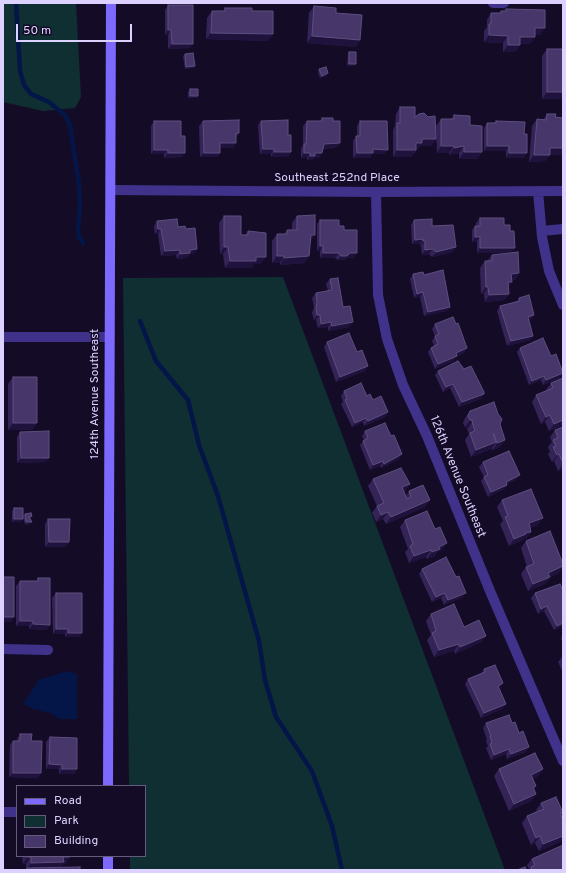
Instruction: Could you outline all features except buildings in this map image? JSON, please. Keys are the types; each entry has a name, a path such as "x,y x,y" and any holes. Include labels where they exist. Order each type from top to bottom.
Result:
{"street":[{"name":"124th Avenue Southeast","path":"108,785 111,3"},
{"path":"493,3 504,3"},
{"name":"Southeast 252nd Place","path":"111,190 376,192 563,191"},
{"path":"538,191 542,231 549,271 563,305"},
{"name":"126th Avenue Southeast","path":"376,192 378,295 387,339 403,385 427,436 490,591 563,761"},
{"path":"542,231 563,229"},
{"path":"3,338 109,337"},
{"path":"3,649 48,650"},
{"path":"3,812 16,812"},
{"path":"108,857 108,870"}],"green space":[{"path":"3,3 76,3 81,97 75,108 43,111 3,102"},
{"path":"283,277 505,870 130,870 130,857 146,857 146,785 129,785 123,278"}],"shaded area":[{"path":"67,671 77,674 77,719 59,719 51,713 33,709 23,704 39,680"}],"waterway":[{"path":"16,3 20,71 24,85 31,94 49,102 65,115 70,125 79,185 80,207 78,228 79,237 83,243"},
{"path":"140,321 156,361 188,400 199,445 218,496 259,641 265,680 276,717 312,771 332,826 342,870"}]}
